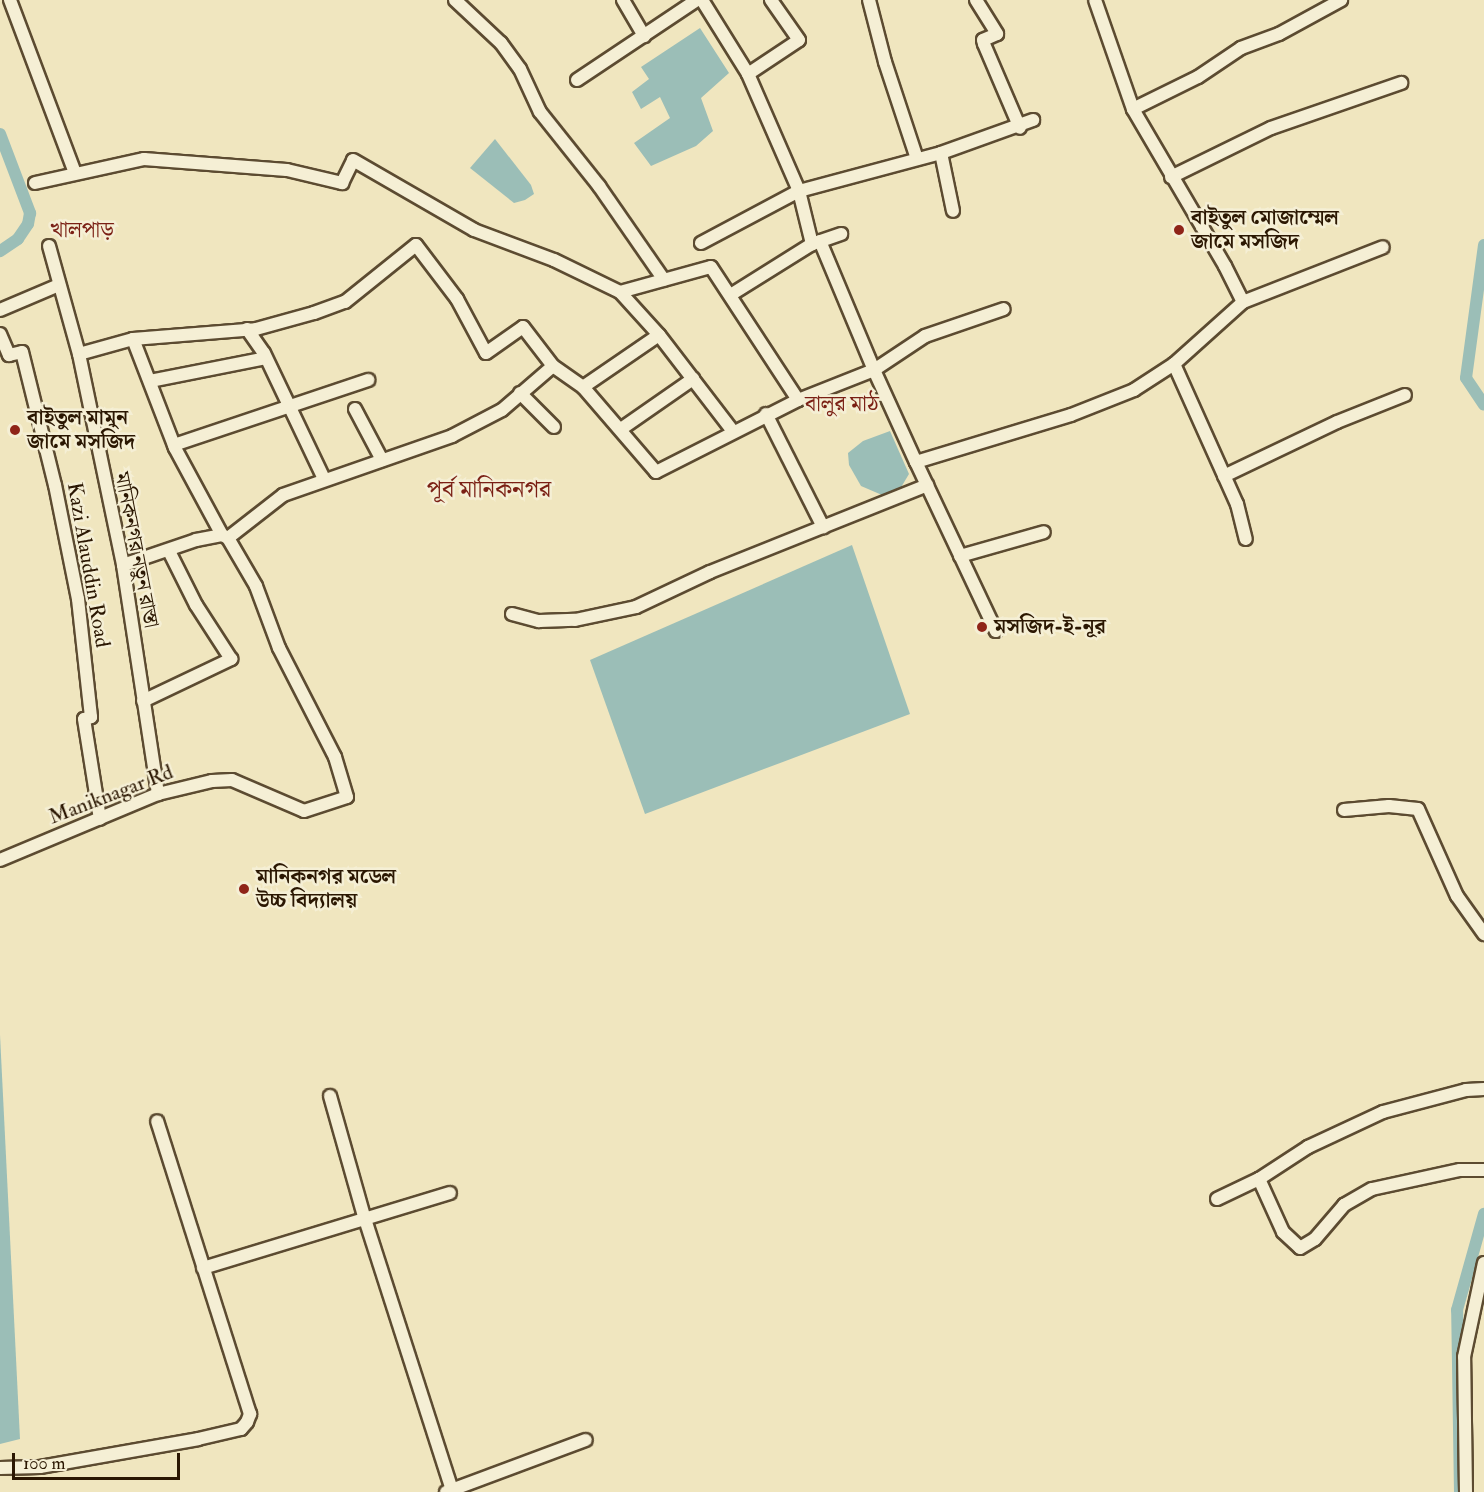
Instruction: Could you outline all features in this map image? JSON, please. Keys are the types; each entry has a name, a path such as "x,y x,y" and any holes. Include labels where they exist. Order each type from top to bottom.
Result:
{"street":[{"path":"10,0 75,172"},
{"path":"623,0 644,36"},
{"path":"577,80 697,0"},
{"path":"702,0 748,74 799,191 816,242 996,631"},
{"path":"748,74 799,40 771,0"},
{"path":"869,0 885,62 917,159"},
{"path":"976,0 997,34 983,40 984,45 1020,128"},
{"path":"1095,0 1133,109 1225,266 1243,302"},
{"path":"1133,109 1198,77 1241,48 1279,33 1341,0"},
{"path":"460,1 501,43 520,69 540,112 600,186 664,280"},
{"path":"1171,177 1271,128 1401,83"},
{"path":"700,243 799,191 941,153 1020,128 1034,120"},
{"path":"941,153 953,211"},
{"path":"35,183 75,172 144,159 287,170 342,183 353,160 474,230 554,260 620,292 659,335 732,430"},
{"path":"732,294 816,242 842,234"},
{"path":"79,354 133,339 248,330 345,302 416,245 457,298 486,352 523,327 553,366 583,387 656,472 766,414 874,370 925,336 1004,309"},
{"name":"মানিকনগর নতুন রাস্তা","path":"49,246 79,354 123,565 158,794"},
{"path":"916,462 1071,414 1134,390 1174,364 1243,302 1383,247"},
{"path":"620,292 711,267 732,294 798,400"},
{"path":"0,310 59,285"},
{"path":"248,330 266,358 324,479"},
{"name":"Kazi Alauddin Road","path":"0,334 9,356 22,352 55,485 78,599 91,717 84,719 100,819"},
{"path":"583,387 659,335"},
{"path":"133,339 174,445 225,536"},
{"path":"150,381 266,358"},
{"path":"1174,364 1237,504 1246,539"},
{"path":"123,565 225,536 283,495 452,436 502,410 553,366"},
{"path":"621,429 693,379"},
{"path":"174,445 368,380"},
{"path":"520,393 554,427"},
{"path":"1224,476 1337,422 1405,395"},
{"path":"355,409 382,460"},
{"path":"766,414 823,527"},
{"path":"512,614 539,621 604,617 636,607 710,572 927,485"},
{"path":"960,556 1044,532"},
{"name":"Maniknagar Rd","path":"0,860 158,794 212,781 232,780 304,811 347,797 348,793 317,719 279,648 256,586 225,536"},
{"path":"143,701 231,659 196,605 169,551"},
{"path":"1344,810 1389,806 1418,809 1446,874 1484,934"},
{"path":"1217,1199 1259,1179 1308,1147 1383,1112 1466,1090 1484,1089"},
{"path":"330,1096 364,1216 449,1491 586,1440"},
{"path":"0,1468 39,1467 241,1429 250,1414 157,1121"},
{"path":"1259,1179 1283,1232 1300,1248 1316,1239 1344,1205 1372,1190 1460,1170 1484,1170"},
{"path":"203,1268 364,1216 450,1192"},
{"path":"1466,1492 1464,1358 1484,1263"}],"water":[{"path":"700,28 729,73 701,98 713,131 696,146 651,166 634,143 670,118 660,97 641,109 632,92 649,79 641,67"},
{"path":"495,139 531,185 534,194 525,200 514,203 470,168"},
{"path":"890,431 909,474 900,489 882,495 861,486 849,465 848,453 863,441"},
{"path":"852,545 910,714 645,814 590,660"},
{"path":"0,1035 20,1439 0,1444"}],"waterway":[{"path":"0,134 30,213 28,224 18,239 0,251"},
{"path":"1484,245 1466,378 1484,405"},
{"path":"1460,1492 1457,1310 1484,1214"}],"place":[{"name":"বাইতুল মোজাম্মেল জামে মসজিদ","path":"1179,230"},
{"name":"বাইতুল মামুন জামে মসজিদ","path":"15,430"},
{"name":"মসজিদ-ই-নূর","path":"982,627"},
{"name":"মানিকনগর মডেল উচ্চ বিদ্যালয়","path":"244,889"}],"district":[{"name":"খালপাড়","path":"82,231"},
{"name":"বালুর মাঠ","path":"842,405"},
{"name":"পূর্ব মানিকনগর","path":"489,490"}]}
